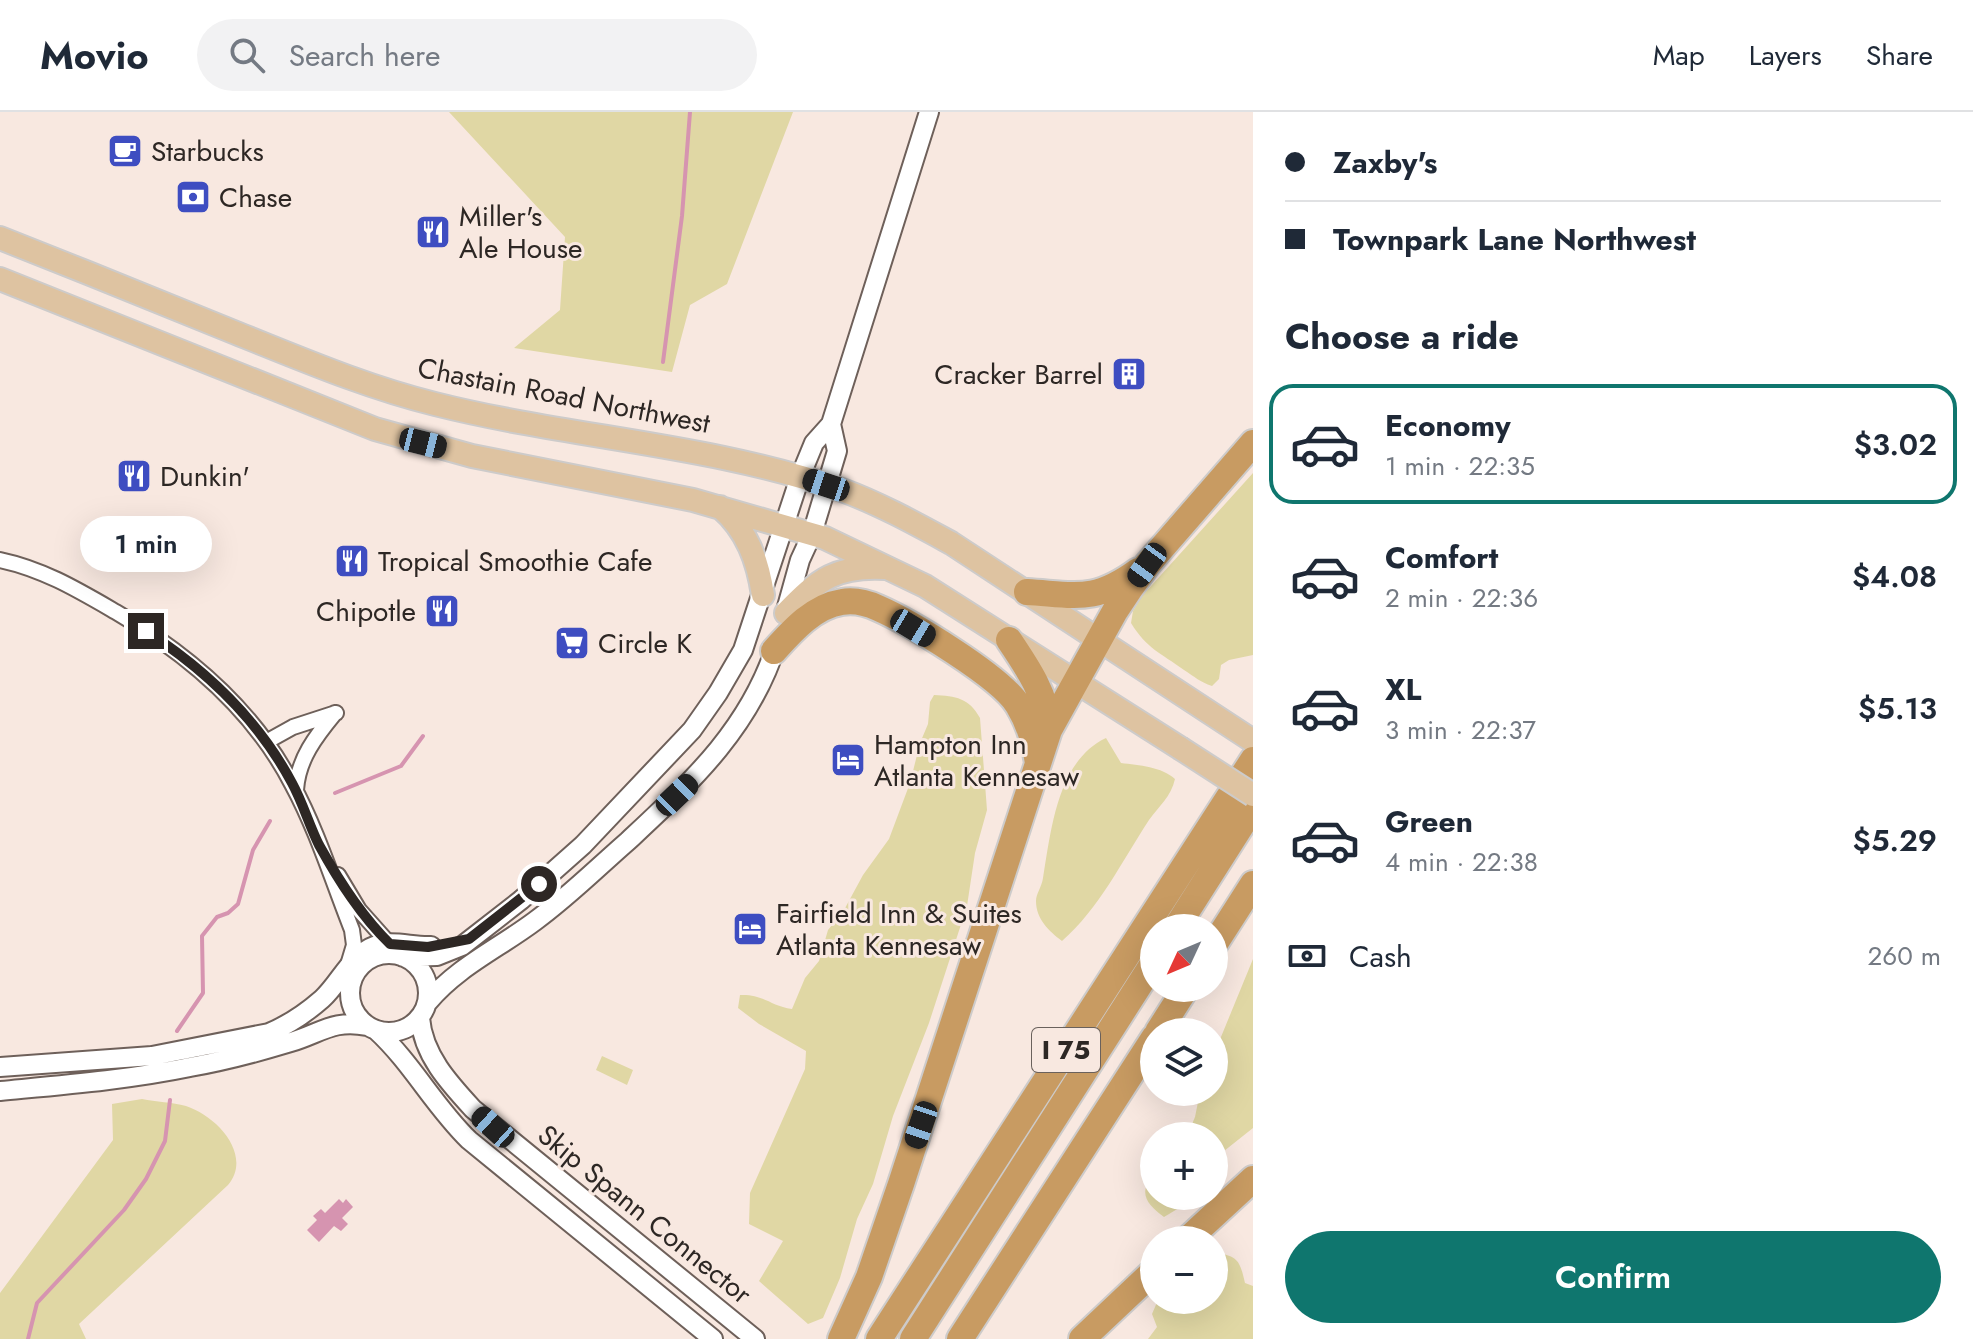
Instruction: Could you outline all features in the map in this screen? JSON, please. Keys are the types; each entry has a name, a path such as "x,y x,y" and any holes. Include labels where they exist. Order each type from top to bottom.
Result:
{"highway":[{"path":"841,1339 869,1277 911,1155 1049,730 1078,683 1115,611 1147,565 1253,443"},
{"path":"1027,592 1091,596 1122,583 1147,565"},
{"path":"774,651 793,629 823,608 840,602 861,602 879,608 973,665 1005,689 1018,705 1030,731 1038,764"},
{"path":"1009,640 1042,696 1047,708 1049,730"},
{"name":"I 75","path":"879,1339 1253,760"},
{"path":"1185,914 1253,807"},
{"path":"1228,923 1253,884"},
{"path":"913,1339 1140,984"},
{"name":"I 75","path":"960,1339 1140,1060"},
{"path":"1202,1226 1253,1179"},
{"path":"1082,1339 1140,1284"}],"main road":[{"name":"Chastain Road Northwest","path":"0,238 387,390 486,415 701,452 826,485 912,522 951,543 1253,741"},
{"path":"0,279 375,429 472,456 720,506 812,534 925,586 1253,795"},
{"path":"720,506 748,541 763,595"},
{"path":"786,613 825,577 853,569 891,568"}],"street":[{"path":"377,1032 355,1011 352,1002 351,984 360,967 376,957 469,939 521,900 560,866 685,738 718,693 743,650 814,443 831,424 929,112"},
{"path":"0,1091 63,1086 187,1068 298,1040 395,1032 413,1025 443,985 570,893 699,774 725,744 742,717 774,651 800,560 812,534 837,451 831,424"},
{"path":"0,560 52,575 125,617 204,673 239,708 266,742 295,790 319,844 352,930 354,945 348,967"},
{"path":"266,742 293,727 339,712 320,731 303,759 295,790"},
{"path":"319,844 359,910 397,952"},
{"path":"0,1067 152,1056 269,1033 285,1026 323,997 348,967 368,949 381,944 412,961 424,975 427,983 424,1010"},
{"path":"439,1068 432,1034 443,985"},
{"name":"Skip Spann Connector","path":"424,1010 425,1044 439,1068 464,1099 493,1127 755,1339"},
{"path":"298,1040 335,1024 348,1022 377,1032"},
{"name":"Skip Spann Connector","path":"377,1032 409,1064 447,1117 479,1149 713,1339"}],"shaded area":[{"path":"449,112 793,112 727,284 690,305 672,372 514,348 560,310 565,237"},
{"path":"1253,473 1253,655 1221,665 1219,679 1212,686 1149,645 1131,623 1133,611 1142,596"},
{"path":"934,695 961,699 980,718 987,810 975,853 967,906 929,1023 893,1116 873,1184 857,1219 840,1278 823,1318 808,1324 759,1281 783,1241 749,1224 750,1193 805,1069 806,1051 738,1008 740,995 755,996 792,1009 805,978 819,961 828,930 889,839 910,783"},
{"path":"1106,738 1121,763 1157,769 1175,779 1168,796 1149,820 1099,899 1062,941 1041,919 1036,898 1059,799 1067,780 1090,749"},
{"path":"1253,959 1253,1128 1228,1148 1228,1122 1193,1122 1197,1106 1228,1106 1228,1020"},
{"path":"602,1056 633,1070 627,1085 596,1070"},
{"path":"142,1099 186,1106 220,1127 234,1149 236,1161 235,1173 228,1185 79,1324 86,1339 0,1339 0,1293 113,1140 112,1104"},
{"path":"339,1199 343,1203 346,1199 353,1207 342,1218 348,1224 341,1231 334,1226 319,1242 307,1230 317,1220 313,1216 321,1209 325,1213"},
{"path":"1155,1210 1176,1210 1164,1217"},
{"path":"1228,1256 1240,1265 1245,1283 1253,1286 1253,1339 1148,1339 1157,1327 1152,1314 1228,1314"}],"waterway":[{"path":"663,362 682,216 690,112"},
{"path":"335,793 401,766 423,736"},
{"path":"177,1031 203,993 202,936 217,917 238,904 253,850 270,821"},
{"path":"28,1339 37,1303 124,1210 146,1179 165,1141 170,1100"}],"place":[{"name":"Starbucks","path":"125,151"},
{"name":"Chase","path":"193,197"},
{"name":"Miller's Ale House","path":"433,232"},
{"name":"Cracker Barrel","path":"1129,374"},
{"name":"Dunkin'","path":"134,476"},
{"name":"Tropical Smoothie Cafe","path":"352,561"},
{"name":"Chipotle","path":"442,611"},
{"name":"Circle K","path":"572,643"},
{"name":"Hampton Inn Atlanta Kennesaw","path":"848,760"},
{"name":"Fairfield Inn & Suites Atlanta Kennesaw","path":"750,929"}],"route":[{"path":"146,631 204,673 254,725 293,784 319,844 359,910 390,944 428,947 469,939 539,884"}]}
